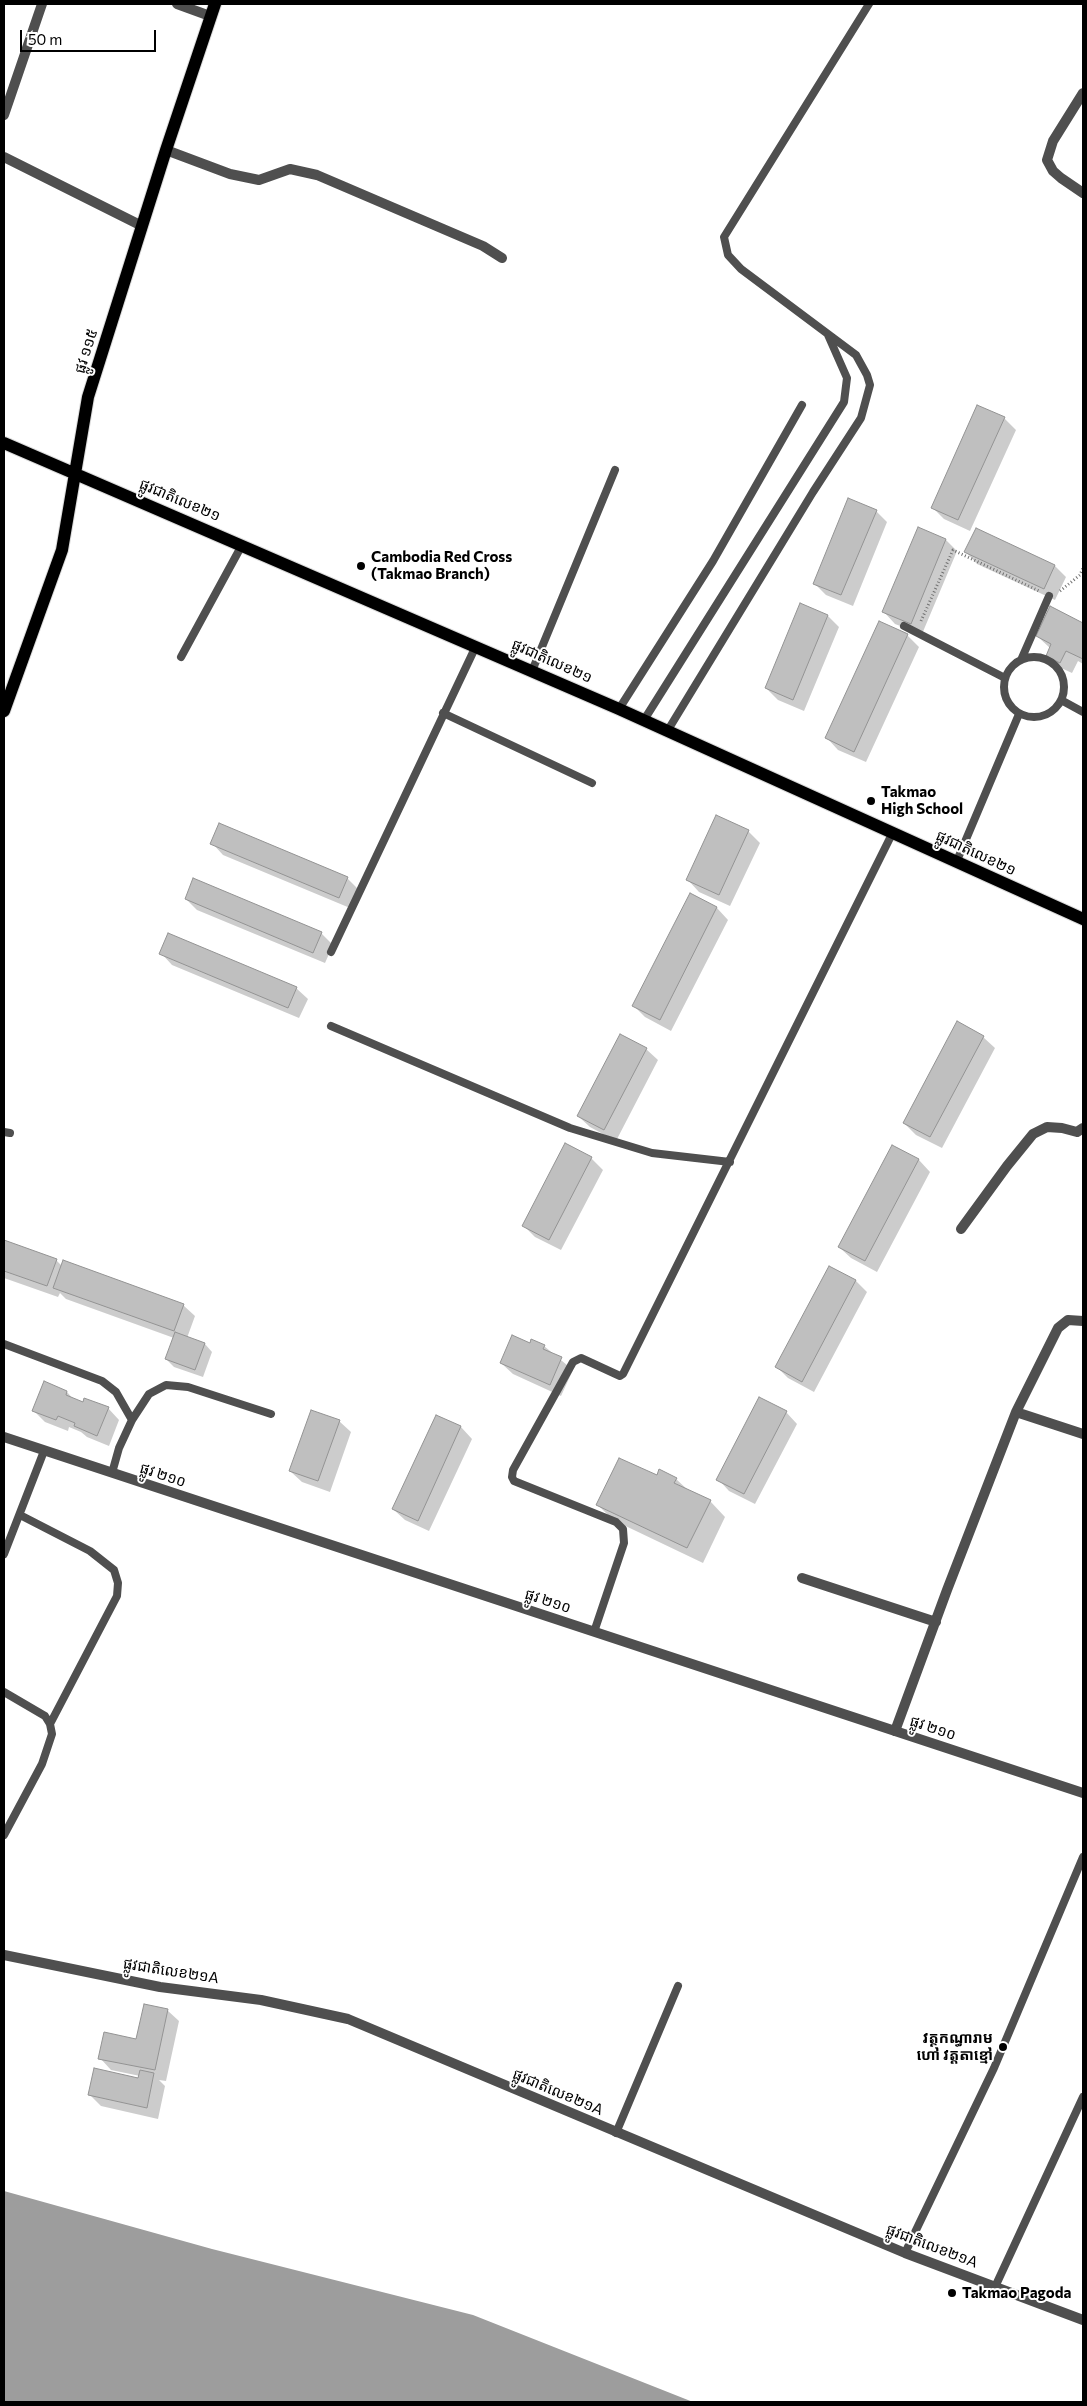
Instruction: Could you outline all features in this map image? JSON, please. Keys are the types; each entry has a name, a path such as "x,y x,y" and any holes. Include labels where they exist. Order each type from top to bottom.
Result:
{"main road":[{"name":"ផ្លូវ ១១៥","path":"4,711 62,550 88,397 212,10"},
{"name":"ផ្លូវជាតិលេខ២១","path":"4,443 619,708 893,832 956,863 1083,919"}],"street":[{"path":"4,115 42,4"},
{"path":"177,4 212,10"},
{"path":"1083,93 1053,141 1047,160 1053,171 1060,178 1083,192"},
{"path":"166,150 230,174 259,180 290,169 317,174 475,242 502,258"},
{"path":"4,157 142,226"},
{"path":"961,1229 1033,1134 1047,1127 1077,1132 1083,1128"},
{"path":"895,1731 1016,1412 1058,1328 1068,1320 1083,1321"},
{"path":"1016,1412 1083,1434"},
{"name":"ផ្លូវ ២១០","path":"4,1437 1083,1793"},
{"path":"802,1578 936,1622"},
{"name":"ផ្លូវជាតិលេខ២១A","path":"4,1955 160,1987 261,2000 348,2019 905,2253 1083,2320"}],"lane":[{"path":"668,730 813,492 861,418 870,385 867,375 856,355 741,269 728,255 724,237 869,4"},
{"path":"644,720 844,402 847,378 827,333"},
{"path":"619,708 713,561 802,404"},
{"path":"532,671 615,470"},
{"path":"181,657 242,545"},
{"path":"1021,660 1049,596"},
{"path":"904,626 1005,678"},
{"path":"331,952 476,646"},
{"path":"1033,657 1045,659 1056,666 1062,676 1064,688 1061,700 1054,710 1043,716 1031,717 1019,714 1009,704 1004,692 1005,678 1011,668 1021,660 1033,657"},
{"path":"1061,700 1083,712"},
{"path":"443,713 592,783"},
{"path":"956,863 1019,714"},
{"path":"594,1632 624,1543 623,1529 616,1522 514,1481 512,1476 513,1470 577,1358 581,1358 620,1376 623,1374 893,832"},
{"path":"332,1026 570,1128 652,1153 730,1162"},
{"path":"4,1344 102,1381 116,1392 132,1420"},
{"path":"112,1473 119,1448 132,1420 149,1394 166,1385 188,1387 271,1414"},
{"path":"4,1554 44,1451"},
{"path":"20,1515 90,1551 114,1570 118,1583 117,1596 50,1724"},
{"path":"4,1692 45,1716 50,1724 52,1734 42,1764 4,1835"},
{"path":"905,2253 994,2068 1082,1866 1083,1857"},
{"path":"616,2133 678,1986"},
{"path":"995,2287 1083,2097"},
{"path":"1075,2113 1083,2118"}],"path":[{"path":"916,631 953,550 1049,596 1069,586 1080,575 1083,568"}],"shaded area":[{"path":"4,2191 212,2249 473,2315 693,2402 4,2402"}],"building":[{"path":"977,405 1005,417 958,520 931,508"},
{"path":"848,498 877,510 841,595 813,584"},
{"path":"918,527 946,539 911,624 882,612"},
{"path":"976,528 1055,565 1044,589 964,552"},
{"path":"800,603 828,615 793,700 765,688"},
{"path":"1050,606 1083,623 1083,659 1066,651 1060,663 1046,656 1051,644 1036,636"},
{"path":"879,621 908,634 854,752 825,738"},
{"path":"716,815 749,830 719,895 686,880"},
{"path":"219,823 348,877 339,898 210,844"},
{"path":"193,878 322,932 313,953 185,899"},
{"path":"690,893 717,907 660,1020 632,1006"},
{"path":"168,933 297,987 288,1008 159,954"},
{"path":"957,1021 984,1036 930,1137 903,1123"},
{"path":"620,1034 647,1048 604,1130 577,1116"},
{"path":"565,1143 592,1157 549,1240 522,1226"},
{"path":"892,1145 919,1159 865,1261 838,1247"},
{"path":"4,1240 57,1259 47,1286 4,1271"},
{"path":"63,1260 184,1304 174,1331 53,1288"},
{"path":"829,1266 856,1280 802,1382 775,1367"},
{"path":"175,1332 205,1343 195,1370 165,1359"},
{"path":"512,1335 530,1343 531,1339 545,1345 543,1349 562,1357 550,1385 500,1363"},
{"path":"44,1381 67,1391 66,1395 83,1402 84,1398 109,1407 97,1436 74,1426 75,1423 58,1416 56,1420 32,1411"},
{"path":"759,1397 787,1411 744,1494 716,1480"},
{"path":"311,1410 340,1420 318,1481 289,1471"},
{"path":"436,1415 461,1426 418,1521 392,1509"},
{"path":"619,1458 657,1475 659,1469 677,1478 674,1483 711,1500 687,1548 596,1505"},
{"path":"144,2004 168,2009 155,2070 98,2059 104,2032 136,2039"},
{"path":"94,2068 138,2078 140,2070 154,2073 147,2108 88,2095"}],"place":[{"name":"Cambodia Red Cross (Takmao Branch)","path":"361,566"},
{"name":"Takmao High School","path":"871,801"},
{"name":"វត្តកណ្ធារាម ហៅ វត្តតាខ្មៅ","path":"1003,2047"},
{"name":"Takmao Pagoda","path":"952,2293"}]}
